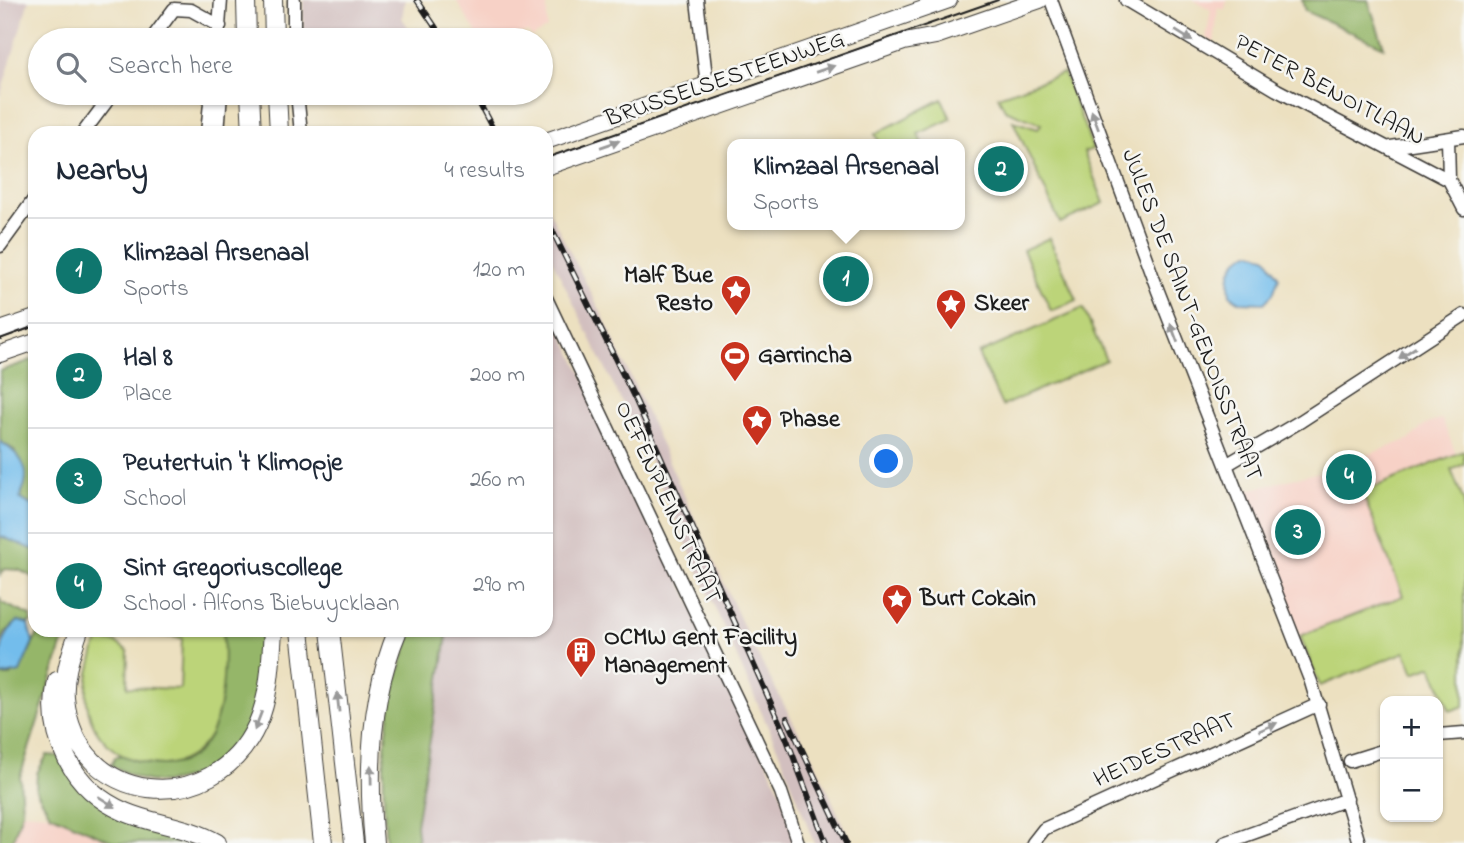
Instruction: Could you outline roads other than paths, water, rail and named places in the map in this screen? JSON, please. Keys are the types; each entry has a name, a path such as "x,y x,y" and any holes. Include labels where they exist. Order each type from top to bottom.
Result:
{"highway":[{"path":"246,0 247,28"},
{"path":"273,0 274,28"},
{"path":"251,105 252,126"},
{"path":"277,105 278,126"},
{"path":"70,637 61,663 54,708 55,732 69,764 83,783 111,806 185,829 217,843"},
{"path":"77,637 66,677 65,696 73,731 85,751 113,776 130,785 173,790 193,786 215,776 233,761 247,743 265,698 272,637"},
{"path":"301,637 323,843"},
{"path":"331,637 354,843"},
{"path":"374,843 371,762 375,716 384,668 395,637"}],"main road":[{"name":"BRUSSELSESTEENWEG","path":"553,139 949,0"},
{"name":"BRUSSELSESTEENWEG","path":"553,165 892,46 936,36 1040,0"},
{"path":"0,330 28,320"},
{"path":"0,354 28,344"}],"street":[{"path":"219,28 220,0"},
{"path":"294,0 294,28"},
{"path":"697,0 707,85"},
{"name":"JULES DE SAINT-GENOISSTRAAT","path":"1051,0 1226,465 1342,763 1347,799 1359,843"},
{"name":"PETER BENOITLAAN","path":"1126,0 1277,90 1391,147 1449,180"},
{"path":"160,28 174,9 197,12 212,28"},
{"path":"88,126 104,105"},
{"path":"208,126 210,105"},
{"path":"219,126 220,105"},
{"path":"298,105 299,126"},
{"path":"1391,147 1464,136"},
{"path":"1448,139 1449,180 1464,209"},
{"path":"0,246 28,208"},
{"name":"OEFENPLEINSTRAAT","path":"553,313 781,792 798,843"},
{"path":"1226,465 1301,421 1464,316"},
{"name":"HEIDESTRAAT","path":"1033,843 1044,829 1319,704"},
{"path":"1443,735 1464,733"},
{"path":"1342,763 1380,752"},
{"path":"1230,842 1347,799"}],"water":[{"path":"1250,252 1266,256 1279,277 1273,294 1264,303 1240,302 1230,295 1232,269 1238,259"},
{"path":"0,441 15,453 25,469 25,483 20,499 28,503 28,547 0,536"},
{"path":"18,621 28,624 28,637 32,637 33,642 20,672 0,676 2,646"}],"tram line":[{"path":"553,156 998,0"},
{"path":"0,339 28,329"}],"railway":[{"path":"417,0 436,28"},
{"path":"480,105 491,126"},
{"path":"553,232 636,401 786,737 826,843"},
{"path":"787,718 846,843"}],"place":[{"name":"Hal 8","path":"1001,169"},
{"name":"Klimzaal Arsenaal","path":"846,279"},
{"name":"Malf Bue Resto","path":"736,317"},
{"name":"Skeer","path":"951,331"},
{"name":"Garrincha","path":"735,383"},
{"name":"Phase","path":"757,447"},
{"name":"Sint Gregoriuscollege","path":"1349,477"},
{"name":"Peutertuin 't Klimopje","path":"1298,532"},
{"name":"Burt Cokain","path":"897,626"},
{"name":"OCMW Gent Facility Management","path":"581,679"}]}
